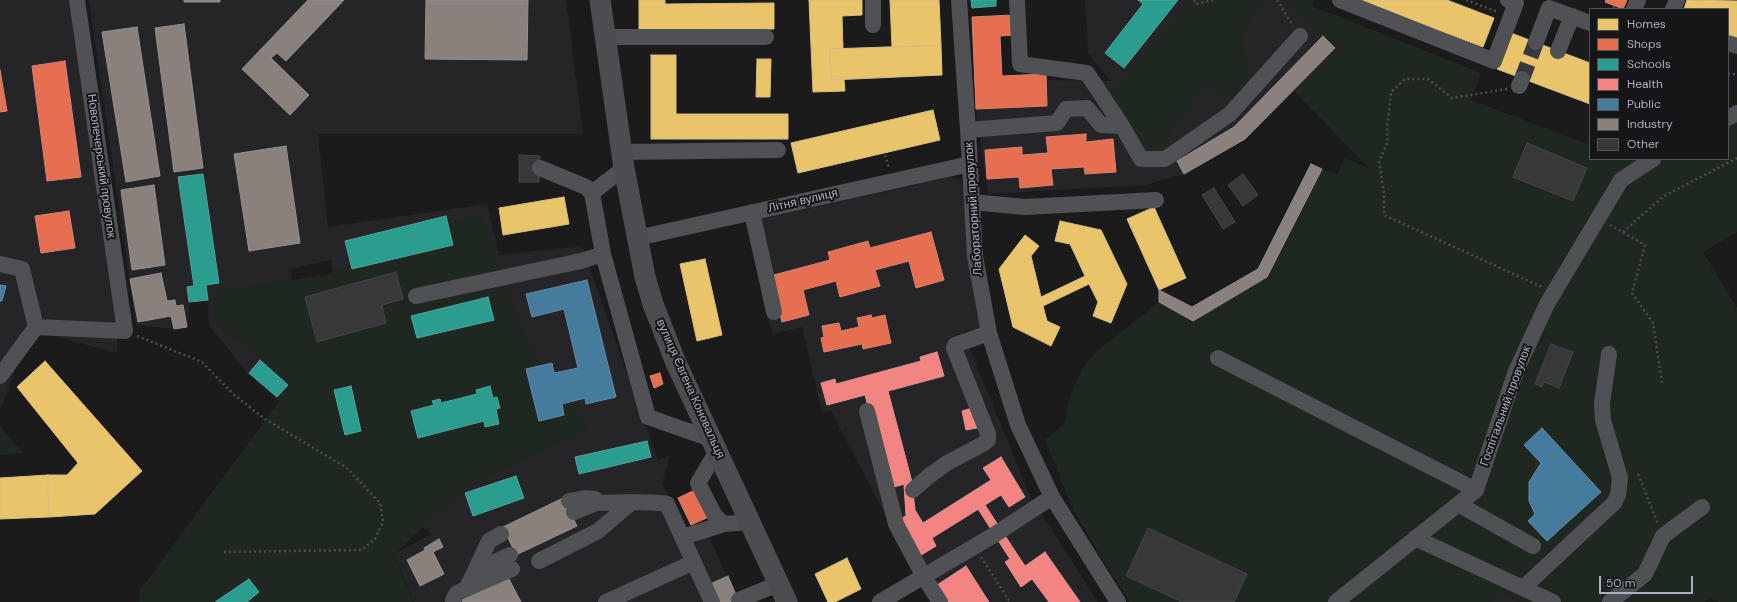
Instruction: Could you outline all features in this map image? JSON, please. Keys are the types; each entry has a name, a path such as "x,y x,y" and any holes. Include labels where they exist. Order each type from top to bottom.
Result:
{"main road":[{"name":"вулиця Євгена Коновальця","path":"600,0 623,160 645,277 659,322 676,363 783,593"}],"street":[{"name":"Новопечерський провулок","path":"77,0 125,331"},
{"path":"873,0 873,25"},
{"name":"Лабораторний провулок","path":"959,0 975,256 989,333 1018,425 1052,497 1118,602"},
{"path":"1017,0 1020,64 1087,73 1122,126 1141,160 1165,159 1230,114 1300,36"},
{"path":"1340,0 1494,61 1516,3 1508,0"},
{"path":"1536,42 1549,8 1589,23"},
{"path":"1558,51 1572,16"},
{"path":"605,38 766,38"},
{"path":"968,130 1057,124 1066,109 1087,108 1101,125 1122,126"},
{"path":"592,193 623,160 778,150"},
{"name":"Госпітальний провулок","path":"1476,490 1516,371 1553,293 1621,180 1651,160"},
{"name":"Літня вулиця","path":"637,238 970,164"},
{"path":"540,168 586,187 592,193 603,254 648,417 714,445 698,483 715,516 724,524"},
{"path":"972,202 1026,207 1156,200"},
{"path":"752,212 774,312"},
{"path":"416,296 581,261 603,254"},
{"path":"0,264 22,269 36,327 0,376"},
{"path":"36,327 125,331"},
{"path":"891,507 947,463 988,440 988,434 954,348 955,345 989,333"},
{"path":"1523,588 1614,503 1618,495 1620,478 1603,420 1602,403 1609,354"},
{"path":"1218,358 1476,490 1336,602"},
{"path":"868,411 896,524 924,577 940,602"},
{"path":"880,602 1001,530 1052,497"},
{"path":"539,561 598,531 625,502"},
{"path":"574,512 596,503 625,502 667,504 712,602"},
{"path":"1458,504 1533,546"},
{"path":"1610,602 1645,574 1663,536 1702,507"},
{"path":"683,537 724,524 750,522"},
{"path":"1415,538 1554,602"},
{"path":"466,589 489,541 507,551"},
{"path":"475,571 507,551"},
{"path":"454,602 453,600 457,593 466,589 507,551"},
{"path":"606,602 694,562"},
{"path":"738,600 783,593"}],"path":[{"path":"1194,0 1196,4 1214,0"},
{"path":"1277,0 1300,36"},
{"path":"1466,0 1511,18"},
{"path":"1520,82 1452,98 1428,80 1405,79 1392,92 1387,132 1388,142 1379,161 1384,194 1384,215 1553,293"},
{"path":"1623,232 1664,196 1737,158"},
{"path":"1598,218 1645,246 1632,293 1653,323 1662,383"},
{"path":"125,331 202,362 233,394 265,419 347,468 380,503 383,522 375,539 362,550 220,552"},
{"path":"1638,474 1663,536"},
{"path":"973,546 1010,602"}],"shaded area":[{"path":"0,0 71,0 117,322 117,353 47,334 34,338 22,350 0,411"},
{"path":"89,0 566,0 583,134 318,134 328,227 487,204 499,255 582,246 658,460 670,455 662,484 691,539 707,533 739,602 414,602 394,554 431,534 406,513 352,448 277,400 248,374 209,325 208,300 190,302 187,327 174,329 136,325","holes":["331,260 333,277 310,369 290,269"]},
{"path":"1085,0 1286,0 1323,36 1234,127 1177,161 1184,174 1146,185 988,194 976,109 1047,106 1046,80 1110,81 1088,53"},
{"path":"1190,0 1264,0 1241,35 1249,76 1232,99 1207,87 1179,118 1160,152 1144,153 1109,95"},
{"path":"1264,0 1314,0 1312,6 1481,73 1471,100 1589,145 1589,160 1729,160 1729,113 1737,111 1737,232 1703,252 1737,308 1737,602 1720,602 1710,599 1705,602 1520,602 1503,590 1490,602 1129,602 1073,510 1045,440 1065,423 1068,403 1074,386 1084,366 1099,349 1159,302 1193,320 1267,278 1322,169 1337,175 1345,157 1370,169 1293,90 1335,47 1287,2"},
{"path":"951,177 960,179 966,189 981,328 963,332 1029,494 1098,602 930,602 831,411 822,413 802,327 772,334 745,223"},
{"path":"480,213 526,338 589,429 468,486 394,554 413,602 139,602 140,590 292,384 214,322 215,291 326,275"},
{"path":"0,426 23,453 0,455"},
{"path":"1503,590 1520,602 1490,602"}],"building: Homes":[{"path":"639,0 665,0 665,4 774,3 774,29 639,30"},
{"path":"809,0 862,0 862,15 842,16 843,49 830,49 831,80 844,79 845,91 813,92"},
{"path":"890,0 939,0 941,45 892,47"},
{"path":"1358,0 1447,0 1494,18 1483,47"},
{"path":"1687,0 1737,1 1737,40 1729,36 1729,8 1684,8"},
{"path":"1511,33 1589,63 1589,104 1497,69"},
{"path":"941,45 942,75 831,80 830,49"},
{"path":"651,55 676,55 676,114 788,114 788,139 651,139"},
{"path":"757,59 771,59 770,97 756,97"},
{"path":"933,110 940,140 798,173 791,143"},
{"path":"564,197 569,224 503,235 499,208"},
{"path":"1154,207 1186,278 1159,290 1127,219"},
{"path":"1060,221 1101,230 1127,284 1111,323 1093,316 1098,302 1089,284 1043,306 1047,321 1060,327 1051,346 1013,327 999,269 1025,235 1039,246 1031,256 1041,297 1085,276 1070,244 1055,241"},
{"path":"705,259 722,335 697,341 680,264"},
{"path":"45,361 142,471 95,514 49,517 48,475 67,475 78,463 17,387"},
{"path":"48,475 49,517 0,519 0,478"},
{"path":"847,558 861,589 835,602 828,602 815,574"}],"building: Shops":[{"path":"1606,0 1627,0 1623,8 1605,2"},
{"path":"1013,15 1014,35 1000,36 1002,76 1046,74 1047,106 976,109 972,17"},
{"path":"65,61 81,177 47,181 32,66"},
{"path":"0,70 7,111 0,112"},
{"path":"1086,134 1086,142 1113,139 1116,172 1085,174 1084,167 1051,169 1053,185 1020,188 1019,177 987,179 985,150 1022,147 1022,155 1048,153 1046,137"},
{"path":"69,211 75,248 41,253 35,216"},
{"path":"931,232 944,280 916,288 909,261 875,270 880,286 840,297 836,281 803,290 809,315 782,322 770,276 830,260 828,252 868,241 870,248"},
{"path":"871,315 872,318 885,315 891,343 863,349 862,344 824,352 821,338 824,337 822,326 839,323 841,331 859,327 857,318"},
{"path":"660,373 663,384 654,388 650,376"},
{"path":"697,489 711,516 691,525 678,498"}],"building: Schools":[{"path":"971,0 996,0 996,6 972,8"},
{"path":"1138,0 1178,0 1124,68 1105,53 1143,4"},
{"path":"203,174 219,283 206,285 208,300 189,302 187,287 194,286 178,177"},
{"path":"446,216 453,245 352,269 345,241"},
{"path":"488,297 494,320 417,338 411,316"},
{"path":"260,360 288,385 277,397 249,373"},
{"path":"351,386 361,431 345,435 334,390"},
{"path":"490,386 493,398 497,397 500,408 496,409 499,424 485,427 484,421 418,438 411,411 434,405 432,401 440,399 441,403 477,394 476,390"},
{"path":"647,441 651,457 579,474 575,457"},
{"path":"516,476 524,498 473,516 465,493"},
{"path":"249,579 259,592 247,602 215,602"}],"building: Health":[{"path":"937,352 944,376 888,391 912,482 890,488 865,395 827,405 821,383 835,379 836,384 921,361 920,357"},
{"path":"972,408 977,428 966,430 962,411"},
{"path":"1001,457 1025,497 1009,507 1001,495 932,538 936,546 918,557 896,522 915,510 923,523 991,480 983,468"},
{"path":"912,482 915,510 906,515 904,485"},
{"path":"985,505 1017,554 1010,559 978,509"},
{"path":"1045,552 1080,602 1049,602 1032,579 1021,587 1005,562 1017,554 1025,566"},
{"path":"966,566 989,602 944,602 934,587"}],"building: Public":[{"path":"587,280 616,397 586,404 585,398 562,404 564,415 539,421 526,369 552,363 554,373 578,368 564,309 532,317 526,294"},
{"path":"0,285 6,286 2,301 0,301"},
{"path":"1542,428 1601,492 1547,541 1528,521 1535,514 1529,501 1529,482 1541,463 1524,445"}],"building: Industry":[{"path":"184,0 220,0 220,2 184,2"},
{"path":"308,0 344,0 286,61 277,53 271,58 309,95 290,115 242,69"},
{"path":"426,0 528,0 527,60 425,59"},
{"path":"184,24 203,168 174,172 155,28"},
{"path":"137,27 160,176 126,182 102,32"},
{"path":"1323,36 1335,48 1245,139 1184,174 1177,161 1234,127"},
{"path":"286,146 300,243 249,251 234,154"},
{"path":"1311,164 1322,169 1267,277 1193,321 1159,302 1159,290 1192,307 1258,269"},
{"path":"154,185 165,265 132,270 121,190"},
{"path":"161,273 167,301 175,300 176,306 183,305 187,327 174,329 171,316 138,322 130,279"},
{"path":"563,498 577,526 516,555 503,527"},
{"path":"439,539 443,547 433,552 444,574 420,586 407,560 425,550 424,548"},
{"path":"728,576 739,602 716,602 708,585"},
{"path":"508,577 521,602 463,602 462,600"}],"building: Other":[{"path":"1527,143 1587,168 1573,201 1513,177"},
{"path":"519,155 540,156 539,182 519,182"},
{"path":"1243,174 1258,195 1243,206 1228,185"},
{"path":"1214,188 1235,222 1223,229 1202,195"},
{"path":"396,272 403,299 382,305 386,323 317,342 305,297"},
{"path":"1551,344 1573,352 1559,388 1544,382 1542,387 1535,384"},
{"path":"1148,528 1247,574 1234,602 1182,602 1126,576"}],"tunnel":[{"path":"1522,79 1536,42"}]}
